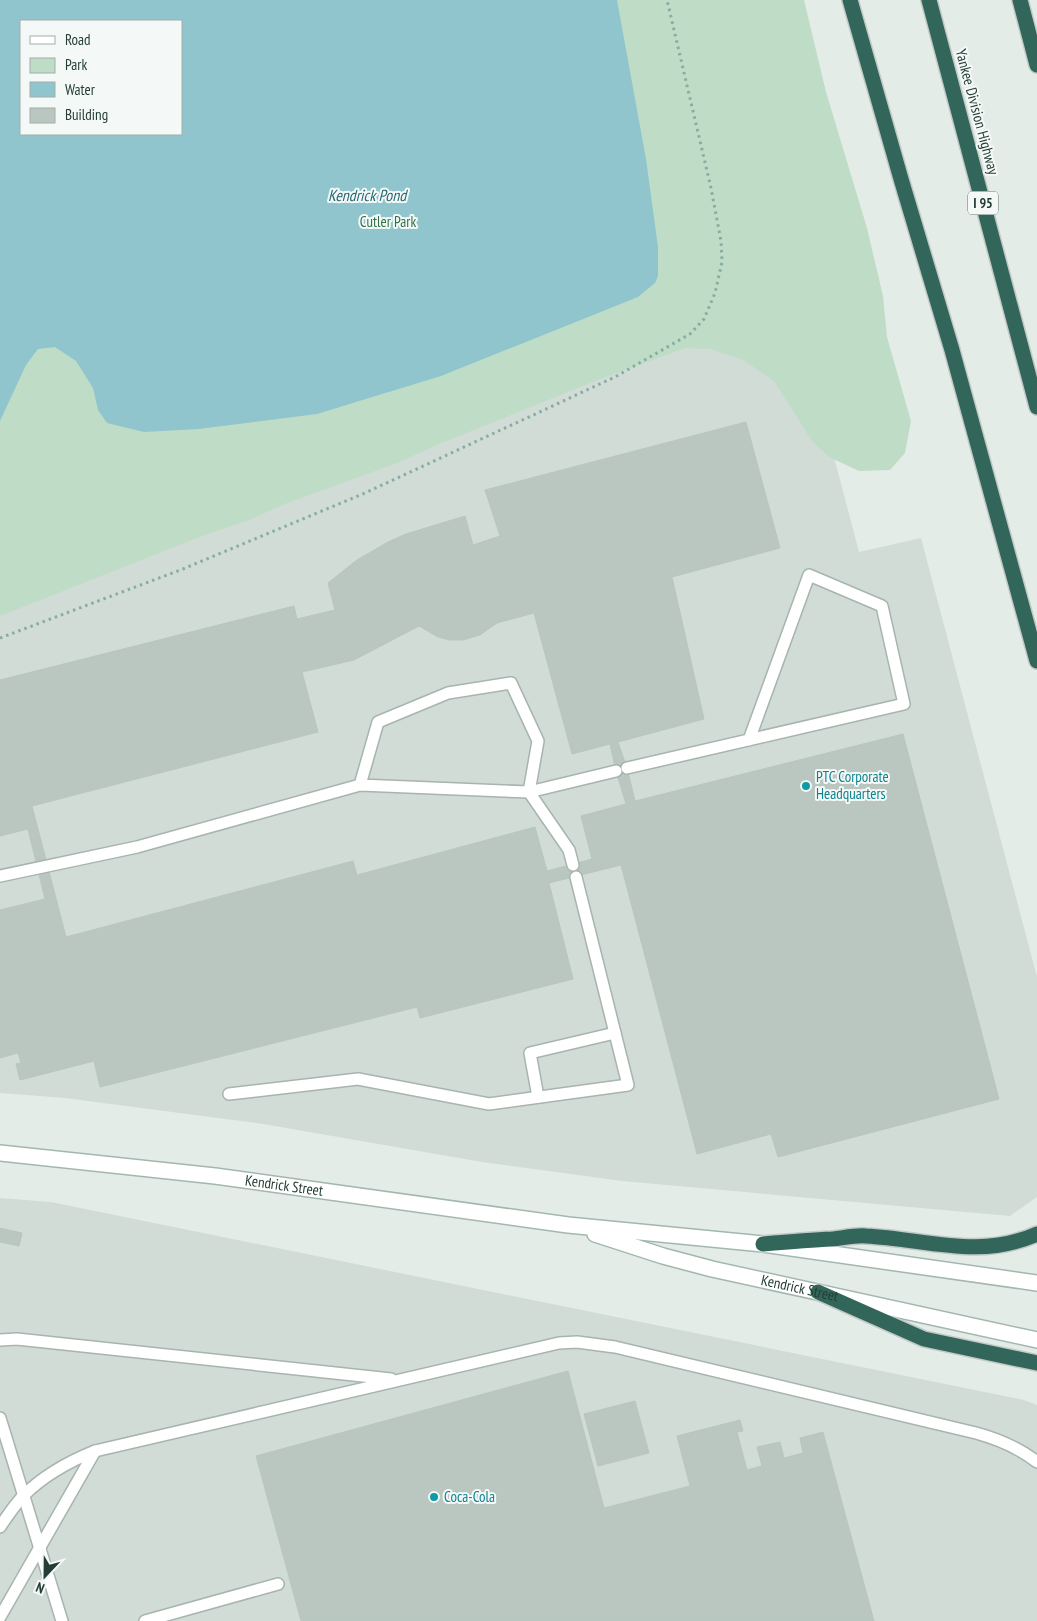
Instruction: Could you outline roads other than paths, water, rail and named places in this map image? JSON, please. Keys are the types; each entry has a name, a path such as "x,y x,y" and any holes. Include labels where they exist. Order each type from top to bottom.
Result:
{"highway":[{"path":"850,0 952,350 1037,661"},
{"name":"Yankee Division Highway","path":"929,0 1037,407"},
{"path":"1020,0 1037,65"},
{"path":"763,1244 865,1236 955,1247 975,1247 1014,1242 1037,1234"},
{"path":"818,1292 924,1339 1037,1363"}],"main road":[{"name":"Kendrick Street","path":"0,1153 215,1176 568,1225 763,1244 1037,1283"},
{"name":"Kendrick Street","path":"568,1225 663,1256 712,1269 1037,1340"}],"lane":[{"path":"0,876 137,847 360,785 529,792 904,704 882,606 809,575 748,740"},
{"path":"360,785 378,722 448,693 511,683 538,741 529,792 569,850 573,865"},
{"path":"229,1094 358,1078 489,1104 628,1085 576,877"},
{"path":"538,1097 530,1053 615,1032"},
{"path":"0,1340 17,1340 400,1380"},
{"path":"0,1527 24,1496 59,1469 75,1459 95,1451 559,1343 596,1344 615,1347 976,1433 994,1438 1026,1453 1037,1462"},
{"path":"0,1418 62,1621"},
{"path":"0,1617 95,1451"},
{"path":"145,1621 278,1584"}],"water":[{"name":"Kendrick Pond","path":"0,0 617,0 646,159 658,247 658,276 655,283 638,297 441,376 317,414 199,429 144,432 107,423 98,410 93,388 76,361 55,347 38,349 26,365 0,421"}],"place":[{"name":"PTC Corporate Headquarters","path":"806,786"},
{"name":"Coca-Cola","path":"434,1497"}],"park label":[{"name":"Cutler Park","path":"388,222"}]}
